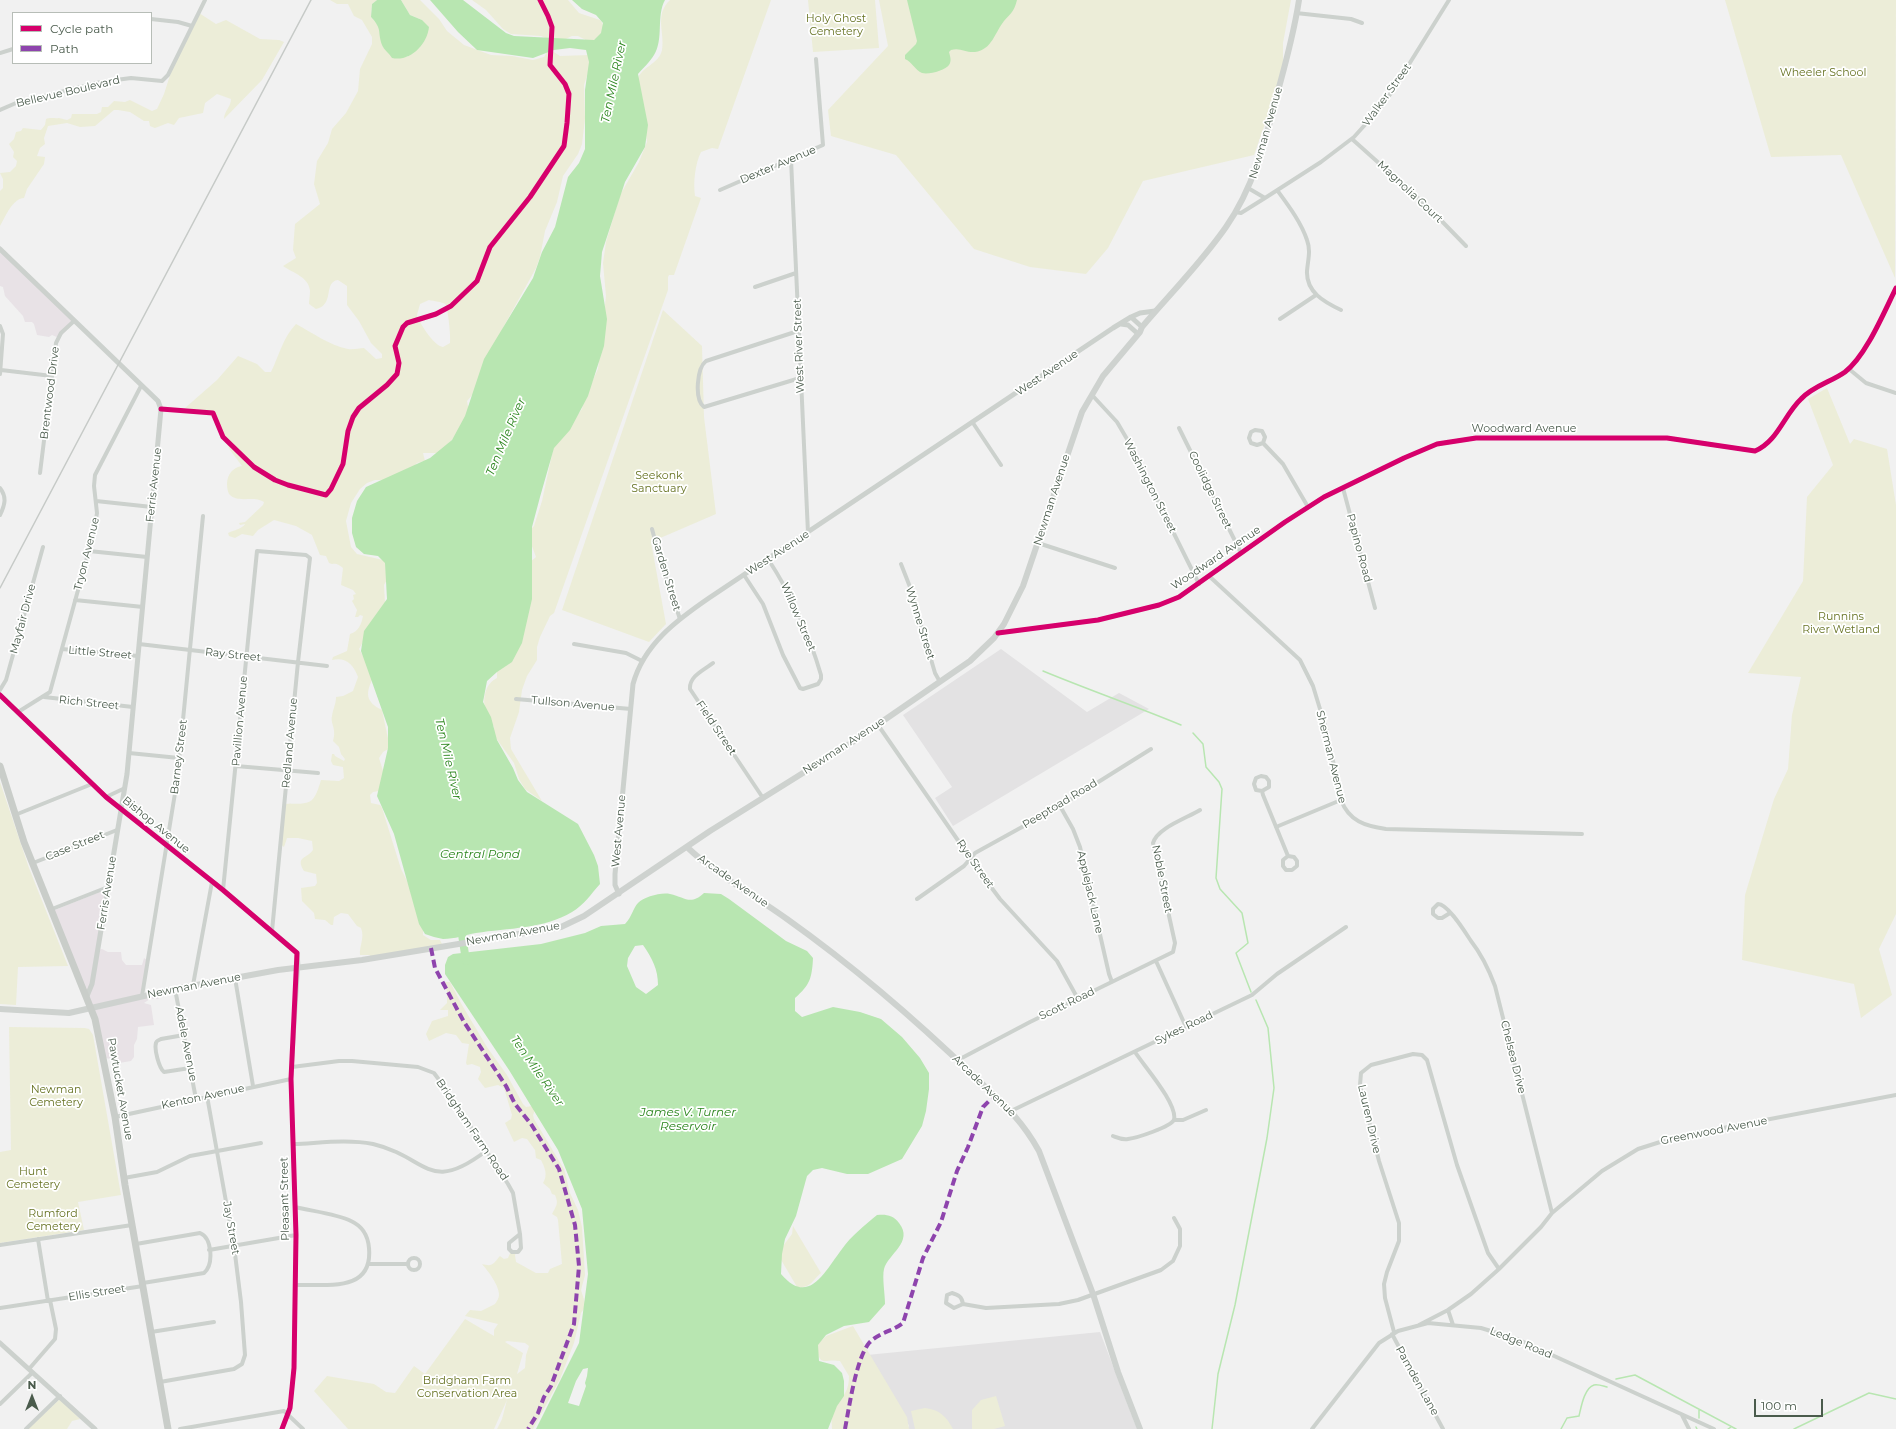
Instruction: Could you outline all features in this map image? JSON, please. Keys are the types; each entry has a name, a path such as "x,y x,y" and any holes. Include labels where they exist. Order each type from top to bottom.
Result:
{"main road":[{"name":"Newman Avenue","path":"0,1009 69,1013 90,1007 193,985 298,967 347,962 561,927 619,894 687,847 878,725 970,660 998,633 1023,586 1082,412 1103,376 1155,311 1208,250 1235,212 1248,188 1258,164 1271,120 1299,0"},
{"name":"Pawtucket Avenue","path":"0,766 15,815 86,996 98,1032 115,1117 124,1178 168,1429"},
{"name":"Arcade Avenue","path":"687,847 704,862 783,916 837,957 894,1004 958,1060 1011,1111 1029,1132 1039,1151 1093,1294 1118,1372 1140,1429"}],"street":[{"path":"152,19 178,22 192,26 205,0"},
{"name":"Walker Street","path":"1235,212 1241,213 1278,190 1321,162 1352,139 1368,123 1393,90 1449,0"},
{"path":"1296,13 1351,20 1362,23"},
{"name":"Bellevue Boulevard","path":"0,110 16,104 101,82 131,78 162,81 168,74 192,26"},
{"path":"0,53 12,49"},
{"name":"Dexter Avenue","path":"720,190 823,145 816,59"},
{"name":"Magnolia Court","path":"1352,139 1429,208 1466,246"},
{"name":"West River Street","path":"791,159 808,533"},
{"path":"1248,188 1265,198"},
{"path":"1278,190 1306,237 1310,254 1308,278 1316,295 1341,310"},
{"name":"Ferris Avenue","path":"0,249 158,401 162,409 125,788 92,984 86,996"},
{"path":"755,287 796,273"},
{"name":"Woodward Avenue","path":"998,633 1063,625 1121,615 1159,605 1179,597 1308,507 1404,458 1437,444 1473,438 1667,438 1755,451 1765,447 1801,399 1848,369 1870,340 1896,288"},
{"path":"1280,319 1316,295"},
{"name":"West Avenue","path":"619,894 615,885 615,874 631,709 632,684 642,661 663,634 680,619 744,575 1131,317 1140,313 1155,311"},
{"path":"1131,317 1142,327"},
{"name":"Brentwood Drive","path":"40,473 57,338 74,321"},
{"path":"1121,324 1128,325 1137,333"},
{"path":"0,326 3,334 0,372 52,376"},
{"path":"798,331 712,358 702,364 699,377 699,398 704,407 800,378"},
{"path":"1848,369 1866,383 1896,393"},
{"name":"Tryon Avenue","path":"44,697 50,692 97,520 94,486 95,475 141,386"},
{"name":"Washington Street","path":"1092,395 1117,422 1127,439 1199,584"},
{"path":"973,422 1000,465"},
{"name":"Coolidge Street","path":"1179,428 1241,553"},
{"path":"1263,443 1283,464 1308,507"},
{"path":"0,488 4,494 5,500 0,515"},
{"name":"Papino Road","path":"1343,488 1375,608"},
{"path":"96,501 152,507"},
{"name":"Barney Street","path":"142,996 179,758 191,650 203,516"},
{"name":"Garden Street","path":"652,529 662,566 680,619"},
{"path":"1038,543 1115,568"},
{"name":"Mayfair Drive","path":"0,690 6,680 42,547"},
{"path":"89,551 147,557"},
{"name":"Pavillion Avenue","path":"222,890 257,551 308,556"},
{"name":"Redland Avenue","path":"272,931 298,662 310,558 308,556"},
{"name":"Willow Street","path":"744,575 763,604 784,655 800,688 803,689 818,684 821,679 790,592 768,559"},
{"name":"Wynne Street","path":"901,564 935,673 940,682"},
{"name":"Sherman Avenue","path":"1209,576 1300,660 1313,686 1327,732 1341,800 1345,810 1351,817 1370,827 1444,832 1582,834"},
{"path":"75,600 143,607"},
{"name":"Ray Street","path":"139,644 327,666"},
{"path":"574,644 626,653 642,661"},
{"name":"Little Street","path":"62,649 138,656"},
{"name":"Field Street","path":"713,663 693,677 690,682 690,689 763,798"},
{"name":"Bishop Avenue","path":"0,695 106,797 166,847 222,890 297,953 298,967"},
{"path":"18,712 44,697"},
{"name":"Rich Street","path":"44,697 133,708"},
{"name":"Tullson Avenue","path":"516,699 631,709"},
{"name":"Rye Street","path":"878,725 970,859 1000,899 1057,961 1078,999"},
{"name":"Peeptoad Road","path":"917,898 964,866 975,853 1060,806 1151,749"},
{"path":"129,753 179,758"},
{"path":"236,766 318,773"},
{"path":"1262,792 1268,788 1270,782 1266,777 1261,776 1256,778 1254,784 1256,790 1262,792 1288,856"},
{"path":"15,815 92,784"},
{"path":"106,797 125,788"},
{"path":"1276,827 1341,800"},
{"name":"Applejack Lane","path":"1060,806 1073,829 1080,848 1108,974 1112,982"},
{"name":"Noble Street","path":"1175,949 1175,943 1153,844 1155,838 1163,830 1200,810"},
{"name":"Case Street","path":"33,863 117,830"},
{"path":"193,985 212,882"},
{"path":"52,909 108,887"},
{"name":"Chelsea Drive","path":"1450,913 1479,952 1495,986 1552,1213"},
{"name":"Sykes Road","path":"1011,1111 1252,995 1277,974 1346,927"},
{"name":"Scott Road","path":"958,1060 1170,954 1175,949"},
{"path":"1156,961 1186,1027"},
{"name":"Pleasant Street","path":"282,1429 289,1414 294,1374 296,1235 291,1079 298,967"},
{"path":"234,978 253,1086"},
{"name":"Adele Avenue","path":"175,989 196,1099"},
{"path":"184,1034 157,1041 156,1046 159,1066 164,1072 190,1068"},
{"path":"1135,1052 1163,1088 1174,1113 1174,1120"},
{"name":"Lauren Drive","path":"1393,1333 1385,1298 1384,1284 1399,1241 1399,1223 1379,1161 1360,1084 1360,1075 1368,1066 1413,1054 1420,1054 1427,1060 1457,1165 1488,1253 1499,1269"},
{"name":"Bridgham Farm Road","path":"292,1067 339,1061 418,1067 434,1073 513,1193 520,1234"},
{"name":"Kenton Avenue","path":"115,1117 291,1079"},
{"name":"Greenwood Avenue","path":"1418,1325 1448,1310 1471,1294 1499,1269 1541,1227 1552,1213 1602,1172 1638,1149 1676,1137 1896,1095"},
{"name":"Jay Street","path":"160,1382 234,1369 239,1367 243,1361 245,1350 234,1246 207,1096"},
{"path":"1113,1136 1120,1139 1129,1139 1168,1125 1174,1120 1183,1120 1206,1110"},
{"path":"294,1144 356,1142 373,1144 397,1152 425,1168 440,1172 450,1172 465,1166 486,1151"},
{"path":"124,1178 157,1172 184,1158 261,1144"},
{"path":"295,1207 352,1221 365,1232 368,1240 369,1264 362,1275 344,1284 296,1285"},
{"path":"963,1304 986,1308 1059,1304 1078,1300 1161,1270 1173,1261 1180,1246 1180,1229 1174,1218"},
{"path":"0,1245 132,1225"},
{"path":"136,1244 200,1233 206,1238 210,1250 296,1235"},
{"path":"0,1404 31,1371 54,1339 56,1330 38,1240"},
{"name":"Ellis Street","path":"0,1308 49,1301 204,1272 210,1263 210,1250"},
{"path":"369,1264 408,1264"},
{"path":"1448,1310 1454,1324"},
{"path":"151,1332 214,1322"},
{"name":"Ledge Road","path":"1314,1428 1372,1351 1383,1339 1393,1333 1428,1323 1454,1324 1490,1330 1517,1339 1714,1429"},
{"name":"Pamden Lane","path":"1393,1333 1443,1429"},
{"path":"1,1345 60,1396 95,1429"},
{"path":"26,1429 60,1396"},
{"path":"180,1429 284,1411 289,1414 303,1429"},
{"path":"1682,1415 1689,1429"}],"shaded area":[{"path":"0,246 74,323 59,338 52,335 49,337 37,335 34,324 32,322 25,322 23,316 5,296 3,287 0,286"},
{"path":"1001,649 1087,712 1119,693 1149,709 953,826 935,798 952,787 903,715"},
{"path":"105,890 98,950 102,949 108,952 121,952 122,960 126,965 142,965 144,958 147,960 142,996 156,995 159,999 150,999 144,1003 151,1005 154,1025 138,1027 137,1039 134,1045 134,1057 131,1061 119,1063 112,1063 111,1059 105,1058 98,1033 52,911"},
{"path":"1100,1332 1137,1429 907,1429 909,1426 867,1355"}],"green space":[{"path":"330,0 377,0 372,4 371,17 379,26 383,47 389,52 407,57 420,47 422,20 410,15 401,0 420,0 439,19 447,31 464,45 491,55 512,56 533,60 544,57 549,49 560,56 589,55 590,67 584,85 585,119 582,144 578,154 563,176 557,202 545,231 540,257 536,268 504,326 473,394 467,401 470,418 441,453 423,453 425,461 417,463 412,470 385,480 375,480 367,483 360,489 351,503 346,521 351,547 357,554 383,560 389,567 389,576 384,585 385,603 359,649 373,678 370,684 368,697 373,704 382,710 390,748 383,752 379,758 384,774 379,791 373,792 370,795 371,803 380,805 382,808 401,869 411,889 423,928 423,935 431,940 440,940 443,946 368,961 370,955 360,955 362,939 361,928 357,926 348,914 341,913 334,917 333,925 331,925 325,920 315,919 314,913 302,901 301,888 315,886 317,883 316,874 304,871 301,863 301,860 313,850 312,841 298,838 287,838 284,847 280,844 284,804 300,804 309,802 316,795 321,780 339,781 344,778 343,767 333,765 331,761 332,754 344,761 345,759 341,754 339,747 333,741 334,729 332,716 336,697 343,696 353,691 358,677 354,668 348,662 337,659 332,660 333,657 347,651 350,634 358,629 361,622 363,616 360,615 355,617 357,610 352,601 354,599 353,595 356,594 353,590 341,585 343,568 337,564 329,563 326,556 320,555 312,535 296,526 274,520 258,530 253,536 242,534 235,538 229,536 228,533 244,526 245,524 240,525 239,523 245,522 263,505 264,502 255,499 241,499 233,497 229,494 227,480 234,469 242,466 230,450 210,411 185,408 217,380 238,356 257,364 265,372 271,372 284,341 296,324 334,345 350,349 364,348 376,359 382,358 382,354 371,343 359,321 347,305 347,286 338,280 334,282 329,289 325,303 322,307 316,309 309,304 310,291 307,282 283,266 296,258 293,250 295,224 320,204 314,184 317,161 328,143 332,129 346,113 358,91 360,69 372,44 372,37 362,20 354,16 348,4 337,4","holes":["429,300 444,303 446,306 449,322 450,343 443,347 439,346 432,339 424,329 417,315 420,304"]},
{"path":"472,0 568,0 579,13 600,20 603,25 603,29 599,39 588,41 578,36 572,36 557,43 541,36 511,34 503,29 486,10"},
{"path":"670,0 771,0 718,149 712,148 701,152 697,162 694,191 695,196 701,198 674,275 669,275 668,277 668,290 554,613 550,616 540,637 537,647 537,660 527,676 522,690 519,712 510,738 511,749 542,801 525,789 519,779 514,763 493,734 494,727 485,712 484,700 486,690 492,681 497,678 497,669 528,564 536,557 527,533 534,526 542,501 554,445 582,409 583,401 598,369 606,296 603,263 606,242 620,195 639,162 647,142 638,78 643,71 658,59 660,55 663,43 661,24 662,12"},
{"name":"Holy Ghost Cemetery","path":"808,0 875,0 879,48 813,52"},
{"path":"879,0 1291,0 1283,43 1283,73 1254,155 1143,181 1108,248 1086,274 1030,267 974,249 896,155 831,136 828,110 888,46"},
{"name":"Wheeler School","path":"1725,0 1896,0 1895,278 1841,155 1771,157"},
{"path":"199,13 216,24 226,20 260,39 279,40 284,42 262,80 224,119 231,99 217,94 205,103 203,113 179,118 174,125 168,123 155,128 150,126 149,121 144,121 130,112 114,110 95,126 80,127 67,123 48,126 44,138 45,144 40,148 37,156 45,157 44,164 27,189 24,198 16,201 0,226 0,191 3,188 3,179 0,173 10,172 16,166 17,161 13,157 14,152 9,144 14,139 16,132 21,131 23,128 41,130 45,125 46,119 48,118 67,120 71,118 72,114 97,114 101,112 102,107 108,107 114,101 125,102 130,100 152,111 157,109 164,94 171,72"},
{"name":"Seekonk Sanctuary","path":"663,310 702,346 704,417 716,514 651,542 666,624 649,642 562,610"},
{"name":"Runnins River Wetland","path":"1827,388 1850,444 1854,439 1887,449 1896,505 1896,914 1879,949 1892,995 1861,1018 1854,984 1742,960 1745,895 1774,799 1788,769 1792,715 1801,677 1748,673 1803,581 1807,497 1833,465 1808,399"},
{"path":"0,782 29,868 68,966 18,967 16,1005 0,1004"},
{"name":"Bridgham Farm Conservation Area","path":"450,982 487,1047 507,1075 523,1104 526,1107 532,1106 535,1110 533,1115 534,1119 564,1169 570,1193 578,1210 582,1227 585,1275 581,1290 586,1306 581,1313 574,1343 560,1379 533,1429 497,1429 502,1419 507,1400 494,1429 348,1429 314,1391 327,1376 374,1384 386,1392 395,1393 414,1366 425,1374 465,1319 494,1336 494,1330 498,1324 465,1316 470,1310 481,1311 495,1304 499,1297 499,1291 495,1283 482,1264 491,1265 500,1256 504,1259 508,1258 511,1251 516,1253 516,1262 536,1273 548,1273 550,1269 562,1264 558,1220 557,1217 552,1214 557,1201 555,1195 552,1194 550,1189 543,1183 546,1174 541,1160 536,1158 535,1150 527,1139 522,1138 514,1142 505,1123 511,1119 512,1115 504,1088 498,1085 485,1088 478,1079 481,1072 480,1067 472,1064 467,1065 466,1063 469,1044 462,1043 456,1035 446,1033 429,1041 426,1034 432,1021 448,1016 448,1010 440,1010 447,1003 447,991 443,983","holes":["505,1342 525,1343 529,1346 526,1355 525,1368 517,1374 523,1353"]},
{"path":"9,1027 85,1028 89,1029 93,1035 121,1195 78,1202 84,1230 0,1243 0,1152 11,1150"},
{"path":"793,1226 821,1273 809,1285 802,1287 797,1287 780,1258 783,1246 792,1234"},
{"path":"853,1326 907,1417 909,1429 832,1429 832,1416 836,1406 845,1394 849,1376 840,1361 821,1360 819,1358 816,1346 826,1336"},
{"path":"996,1396 1005,1426 994,1429 972,1429 972,1410 981,1400"},
{"path":"60,1399 80,1419 72,1421 67,1429 28,1429"},
{"path":"925,1408 935,1410 942,1414 953,1429 915,1429 911,1411"}],"water":[{"path":"377,0 401,0 410,15 422,20 429,27 425,40 411,55 399,59 392,58 383,47 377,25 371,17 372,4"},
{"name":"Central Pond","path":"430,0 463,0 506,33 514,36 594,40 601,33 603,23 596,15 582,9 572,0 665,0 662,6 660,35 657,49 651,60 638,74 648,125 645,147 625,182 602,252 600,276 607,319 604,346 588,396 570,430 554,448 540,497 532,527 532,599 522,643 512,662 487,681 483,702 491,717 497,740 518,780 527,792 578,824 594,855 598,866 600,884 584,903 572,912 550,922 443,939 425,934 419,924 394,834 377,796 388,748 388,727 361,651 364,631 387,599 385,563 378,556 364,554 356,547 352,533 352,518 357,501 366,487 430,458 452,440 465,416 484,359 533,278 542,252 555,227 568,177 579,163 585,149 585,90 589,62 586,50 570,48 554,50 533,58 477,50 458,32"},
{"path":"907,0 1017,0 1012,12 985,48 981,51 975,52 957,49 951,50 949,52 950,62 947,67 937,72 922,73 905,59 905,55 917,41"},
{"name":"James V. Turner Reservoir","path":"704,893 721,894 786,941 807,951 813,958 811,976 807,985 795,998 795,1011 802,1017 833,1007 860,1012 881,1019 902,1037 920,1058 929,1073 929,1089 922,1126 902,1159 868,1174 847,1174 822,1168 813,1170 807,1176 796,1216 785,1239 782,1254 781,1274 791,1283 800,1287 808,1286 816,1282 823,1275 846,1244 872,1219 877,1215 892,1217 899,1223 903,1230 904,1236 899,1248 886,1263 883,1272 885,1304 869,1322 844,1326 826,1335 818,1345 819,1361 834,1365 842,1373 844,1381 844,1396 837,1406 828,1429 536,1429 579,1343 588,1274 582,1209 558,1150 509,1070 445,974 445,965 448,957 453,954 541,944 585,933 601,926 625,924 638,903 653,896 670,894 687,900 699,897","holes":["643,945 654,964 658,979 658,985 646,994 636,987 627,966 628,958 635,946","588,1368 585,1383 586,1386 579,1406 568,1403 576,1381 583,1369"]}],"waterway":[{"path":"1043,671 1181,725"},
{"path":"1193,733 1203,744 1206,767 1219,782 1222,789 1216,878 1220,889 1242,913 1248,943 1236,953 1251,992"},
{"name":"Ten Mile River","path":"461,928 466,961"},
{"path":"1212,1429 1218,1374 1235,1305 1267,1138 1274,1088 1268,1028 1256,1000"},
{"path":"1616,1379 1635,1375 1736,1429"},
{"path":"1561,1429 1567,1418 1579,1416 1585,1394 1591,1387 1594,1385 1607,1387"},
{"path":"1794,1429 1869,1393 1896,1399"},
{"path":"1699,1410 1699,1418"}],"railway":[{"path":"0,588 311,0"}],"marked path":[{"path":"431,948 435,968 464,1022 506,1086 515,1104 531,1124 559,1169 575,1225 579,1266 574,1324 551,1386 544,1397 538,1413 528,1429"},
{"path":"845,1429 854,1384 864,1350 869,1343 881,1334 903,1323 923,1258 941,1222 957,1171 983,1107 989,1101 997,1097"}],"cycle path":[{"path":"161,409 213,413 223,437 254,467 275,480 326,495 331,489 343,464 348,431 353,417 359,408 387,385 397,374 399,363 395,346 403,327 407,323 436,314 451,306 477,281 490,247 530,197 564,146 569,94 565,84 550,65 552,27 540,0"},
{"path":"998,633 1098,620 1159,605 1179,597 1285,522 1324,497 1404,458 1437,444 1476,438 1667,438 1755,451 1770,441 1795,405 1806,395 1817,387 1845,372 1853,365 1874,333 1896,288"},
{"path":"0,695 106,797 223,890 297,953 291,1079 296,1235 294,1368 290,1408 282,1429"}],"park label":[{"name":"Newman Cemetery","path":"56,1096"},
{"name":"Hunt Cemetery","path":"33,1178"},
{"name":"Rumford Cemetery","path":"53,1220"}]}
